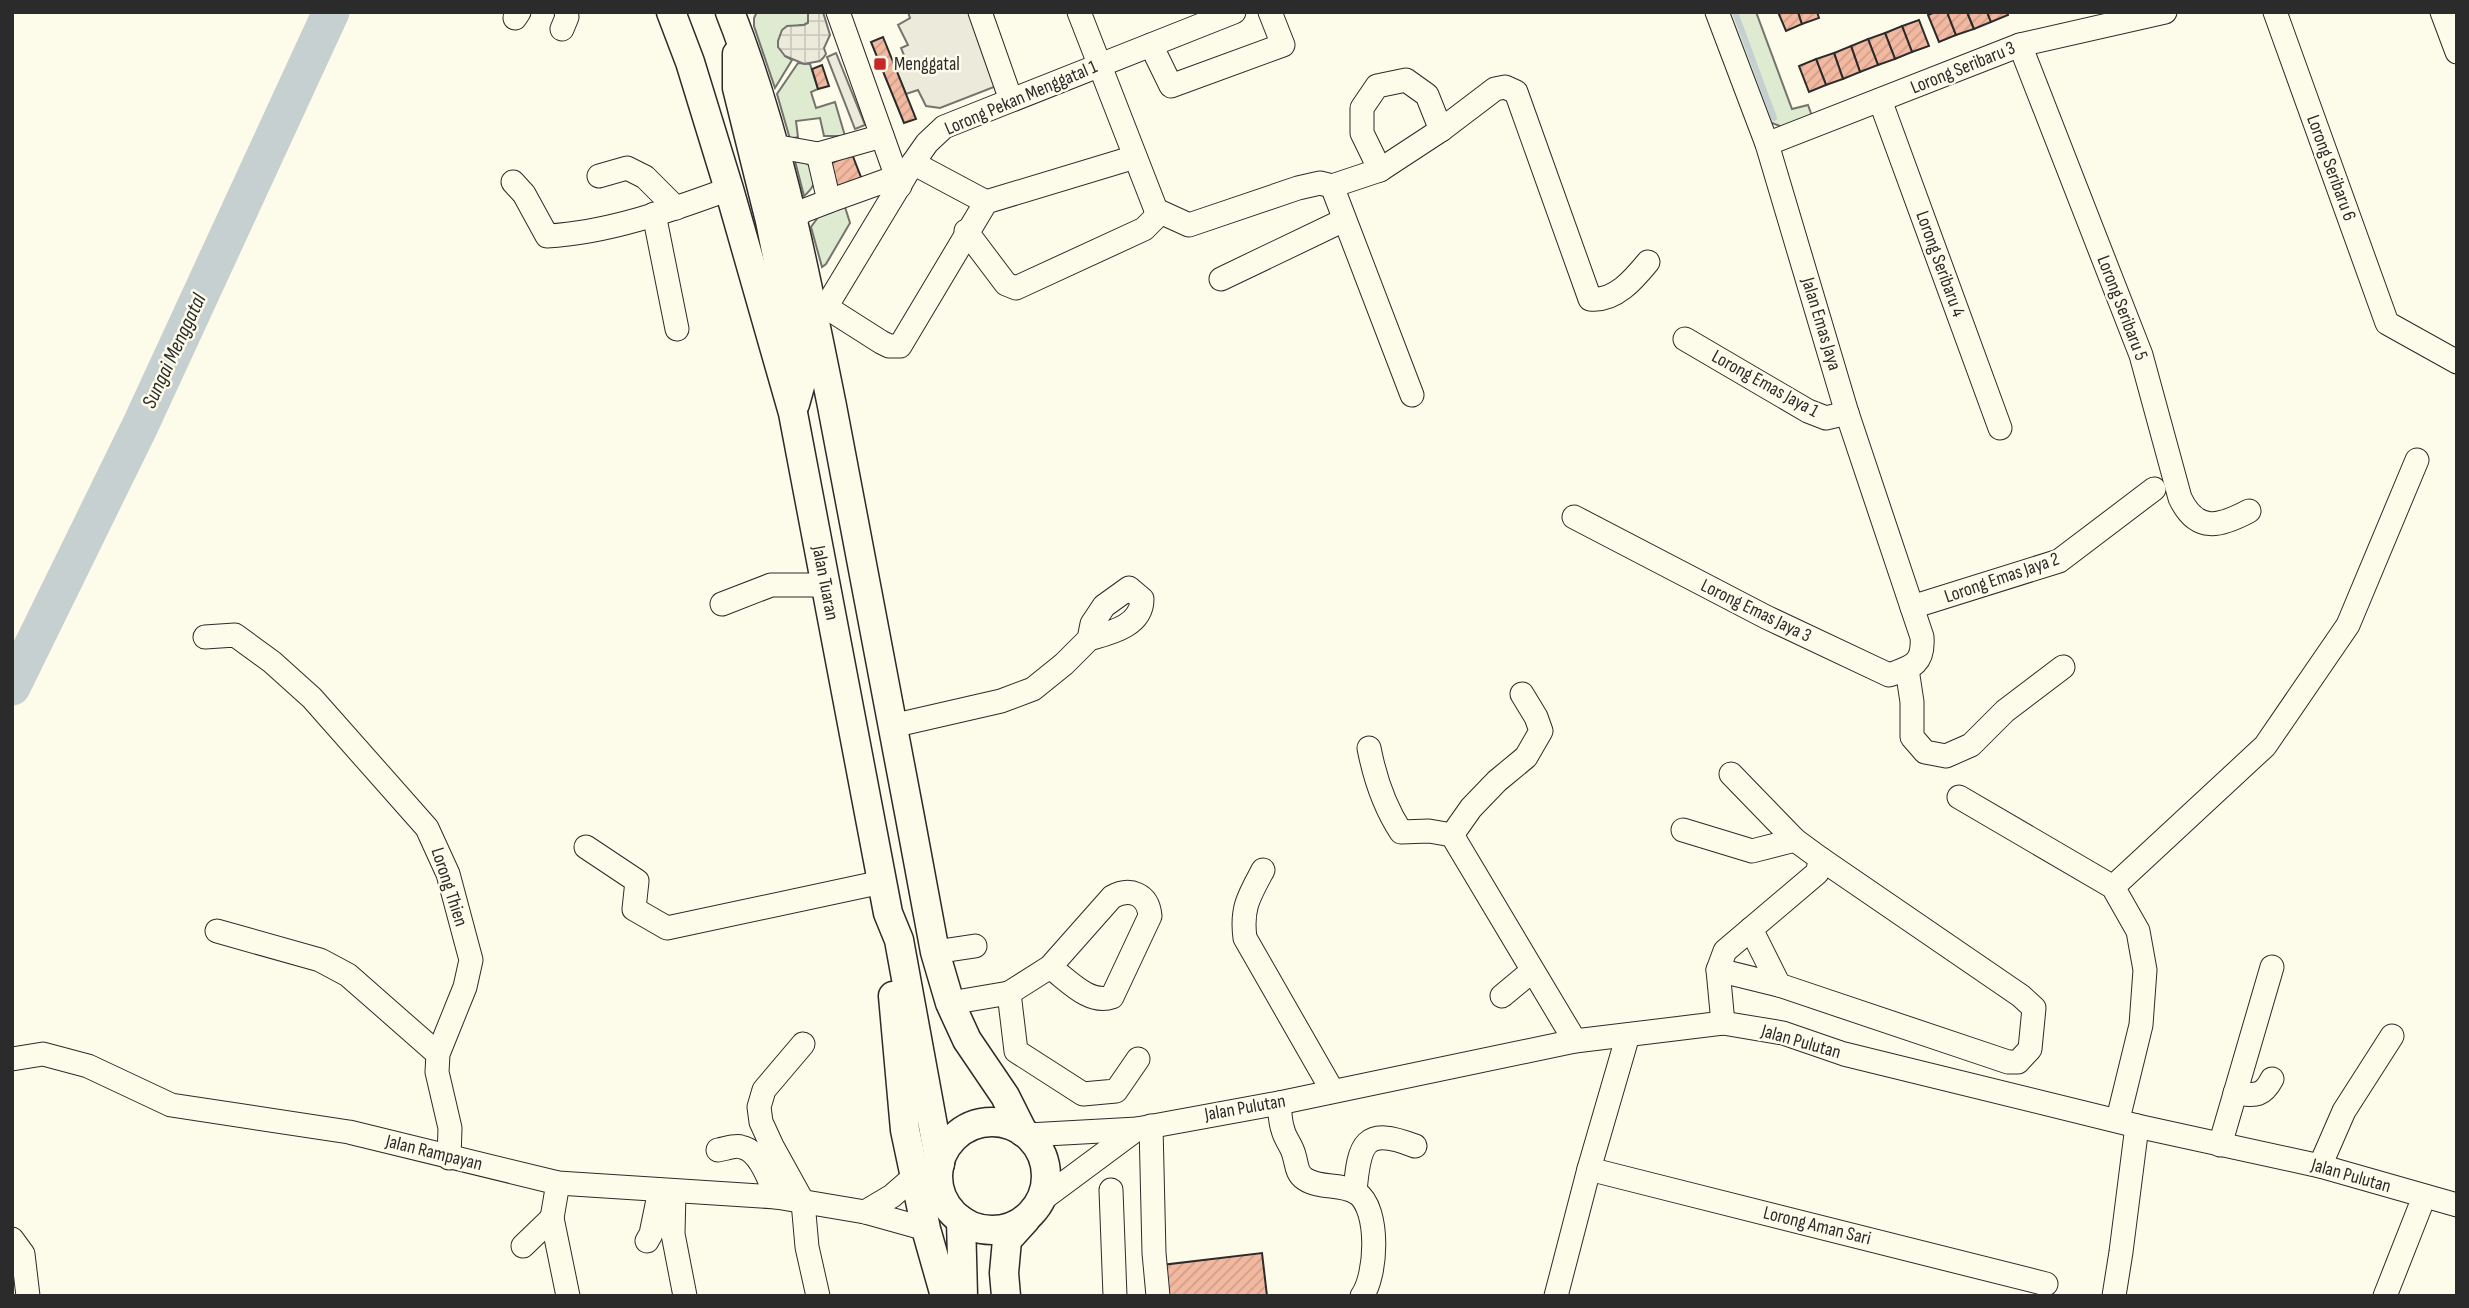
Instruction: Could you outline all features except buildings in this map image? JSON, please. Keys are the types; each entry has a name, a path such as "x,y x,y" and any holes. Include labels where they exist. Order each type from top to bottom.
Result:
{"main road":[{"name":"Jalan Tuaran","path":"671,12 690,62 729,189 793,413 888,912 899,940 940,1164"},
{"name":"Jalan Tuaran","path":"734,16 762,102 792,220 820,311 846,478 935,952 950,1003 967,1040 1005,1096 1026,1134"},
{"path":"734,16 737,88 770,221 802,379 793,413"},
{"path":"846,478 836,456 823,454 818,464 894,859 882,882"},
{"path":"888,912 905,1130 926,1229 945,1296"},
{"path":"1006,1296 1004,1273 1007,1240 1036,1207 1044,1190 1045,1166 1036,1144 1026,1134 999,1123 974,1126 952,1141 940,1164 939,1183 941,1193 951,1211 961,1220 979,1228 998,1230 1017,1224 1036,1207"},
{"path":"961,1220 963,1296"}],"street":[{"path":"838,12 881,136 903,175"},
{"path":"980,12 1011,100"},
{"path":"966,231 1006,284 1016,288 1144,229 1155,218 1156,211 1079,12"},
{"name":"Lorong Pekan Menggatal 1","path":"820,311 903,175 944,127 1234,12"},
{"path":"1151,45 1171,86 1283,45 1270,12"},
{"name":"Jalan Emas Jaya","path":"1717,12 1767,144 1847,413 1922,637 1923,651 1918,662 1907,669"},
{"name":"Lorong Seribaru 3","path":"1767,144 2021,45 2107,18 2165,12"},
{"name":"Lorong Seribaru 6","path":"2275,12 2388,323 2457,362"},
{"path":"2442,12 2457,52"},
{"name":"Lorong Seribaru 5","path":"2021,45 2141,355 2184,507 2197,519 2211,525 2226,524 2249,511"},
{"path":"1380,170 1362,133 1362,107 1377,86 1406,80 1427,95 1441,130"},
{"path":"1156,211 1189,226 1298,188 1320,183 1332,186 1380,170 1441,130 1495,89 1505,87 1516,92 1590,299 1599,300 1629,285 1648,262"},
{"name":"Lorong Seribaru 4","path":"1880,100 2000,428"},
{"path":"774,146 818,154 881,136"},
{"path":"818,154 829,201"},
{"path":"792,220 803,211 903,175 986,202 1135,157"},
{"path":"599,176 627,168 645,177 676,208"},
{"path":"513,182 524,194 547,236 573,235 676,208 729,189"},
{"path":"1332,186 1412,395"},
{"path":"820,311 889,346 900,346 966,231 986,202"},
{"path":"654,214 677,328"},
{"path":"1221,279 1344,220"},
{"name":"Lorong Emas Jaya 1","path":"1685,339 1808,411 1826,418 1847,413"},
{"path":"2113,887 2265,746 2348,625 2417,460"},
{"name":"Lorong Emas Jaya 2","path":"1912,607 2059,561 2154,489"},
{"name":"Lorong Emas Jaya 3","path":"1574,517 1766,617 1889,675 1907,669"},
{"path":"722,604 771,585 825,585"},
{"name":"Lorong Thien","path":"205,637 235,635 272,662 313,698 427,828 448,874 471,960 466,987 438,1054 437,1072 450,1128 449,1158"},
{"path":"892,726 1001,701 1033,689 1064,664 1088,639"},
{"path":"1907,669 1912,702 1912,737 1925,752 1946,756 1971,745 2005,711 2063,667"},
{"path":"1452,835 1471,808 1497,781 1526,757 1541,732 1536,717 1522,694"},
{"path":"1369,748 1387,810 1401,832 1429,831 1452,835 1575,1041"},
{"path":"1718,970 1779,985 2008,1062 2018,1062 2030,1049 2034,1008 2021,996 1795,840 1731,774"},
{"path":"1959,796 2113,887 2138,931 2145,970 2128,1123 2114,1296"},
{"path":"1683,831 1752,850 1795,840"},
{"path":"586,847 637,881 634,909 667,928 882,882"},
{"path":"1723,1023 1718,970 1725,951 1817,873 1821,859"},
{"path":"1263,870 1246,903 1242,918 1245,939 1332,1090"},
{"path":"950,1003 1009,993 1050,967 1112,897 1128,891 1147,903 1150,916 1112,996 1101,1000 1089,997 1050,967"},
{"path":"1751,929 1779,985"},
{"path":"217,932 320,960 348,975 438,1054"},
{"path":"935,952 975,946"},
{"path":"2220,1145 2272,967"},
{"path":"1502,996 1532,971"},
{"path":"1009,993 1016,1052 1083,1094 1116,1091 1138,1059"},
{"name":"Jalan Pulutan","path":"1026,1134 1144,1127 1279,1103 1575,1041 1723,1023 1783,1033 1844,1054 2220,1145 2320,1166 2457,1205"},
{"path":"1556,1296 1628,1035"},
{"path":"2320,1166 2344,1111 2392,1036"},
{"path":"803,1044 764,1090 759,1107 761,1122 772,1146 803,1202 807,1247 818,1296"},
{"name":"Jalan Rampayan","path":"12,1059 43,1054 88,1066 171,1105 349,1132 558,1183 776,1197 865,1212 926,1229"},
{"path":"2235,1093 2256,1095 2266,1089 2272,1079"},
{"path":"1279,1103 1283,1132 1294,1154 1296,1169 1304,1179 1355,1192 1366,1201 1374,1228 1373,1254 1368,1288 1362,1296"},
{"path":"1144,1127 1158,1296"},
{"name":"Jalan Pulutan","path":"1036,1207 1144,1127"},
{"path":"1355,1192 1359,1154 1367,1143 1377,1136 1391,1137 1415,1146"},
{"path":"718,1150 740,1146 752,1152 763,1168 776,1197"},
{"name":"Lorong Aman Sari","path":"1589,1169 2046,1284"},
{"path":"865,1212 892,1196 915,1176"},
{"path":"558,1183 552,1218 568,1296"},
{"path":"1111,1190 1115,1296"},
{"path":"647,1241 667,1191"},
{"path":"667,1191 685,1296"},
{"path":"2385,1296 2424,1197"},
{"path":"523,1245 552,1218"},
{"path":"12,1239 23,1254 28,1296"}],"green space":[{"path":"757,12 808,12 808,22 800,25 785,56 792,60 775,88 754,26"},
{"path":"1727,12 1756,12 1792,109 1808,105 1812,116 1785,128 1767,121"},
{"path":"798,63 810,64 818,89 811,92 816,108 835,102 845,136 824,136 820,118 796,121 798,137 790,139 777,94"},
{"path":"794,157 807,164 814,173 813,184 804,196"},
{"path":"845,207 850,223 822,267 811,227 819,216"}],"shaded area":[{"path":"808,12 823,12 830,35 823,58 804,64 785,56 778,47 778,41 782,30 787,26 808,23"},
{"path":"908,12 988,12 1012,80 940,108 926,106 918,90 906,94 896,70 908,65 901,48 908,45 898,25 910,18"},
{"path":"836,53 865,125 855,129 827,57"}],"waterway":[{"name":"Sungai Menggatal","path":"12,687 140,426 331,12"},
{"path":"1735,12 1774,118"}],"place":[{"name":"Menggatal","path":"880,64"}]}
